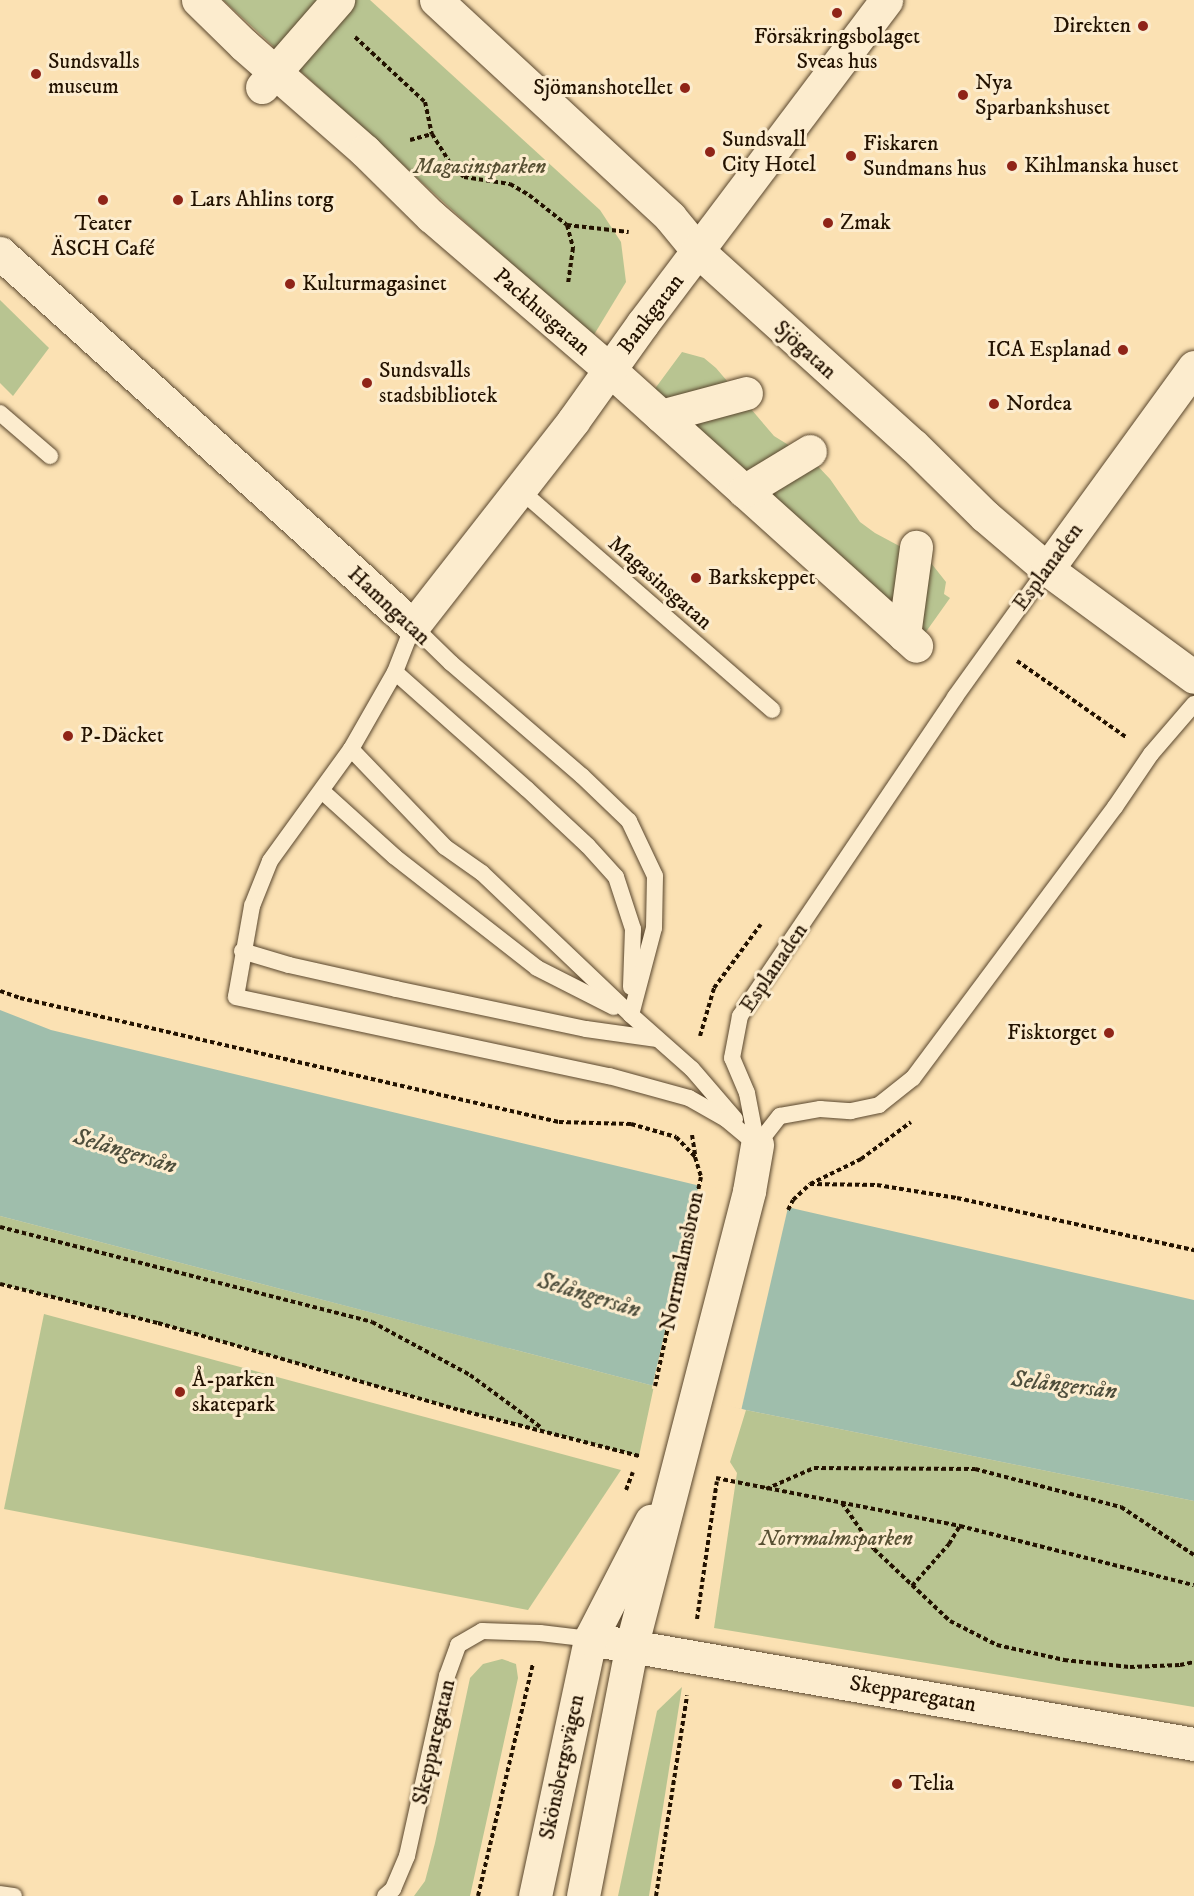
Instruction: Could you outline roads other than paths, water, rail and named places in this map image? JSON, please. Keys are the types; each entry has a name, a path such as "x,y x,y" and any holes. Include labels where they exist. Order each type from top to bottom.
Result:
{"street":[{"name":"Packhusgatan","path":"198,0 268,80 365,152 431,216 609,370 910,640 916,547"},
{"path":"268,80 338,0"},
{"name":"Sjögatan","path":"436,0 670,217 698,251 913,445 985,516 1047,569 1194,677"},
{"name":"Bankgatan","path":"413,626 609,370 886,0"},
{"name":"Hamngatan","path":"0,253 413,626"},
{"name":"Esplanaden","path":"1047,569 1194,367"},
{"path":"660,416 746,393"},
{"path":"744,491 810,451"},
{"name":"Norrmalmsbron","path":"695,1404 748,1195 757,1145"},
{"name":"Skönsbergsvägen","path":"583,1896 632,1644 695,1404"},
{"name":"Skönsbergsvägen","path":"535,1896 590,1639 680,1466"},
{"path":"590,1639 632,1644"},
{"name":"Skepparegatan","path":"632,1644 1194,1744"}],"lane":[{"path":"0,413 50,456"},
{"name":"Magasinsgatan","path":"519,489 772,710"},
{"name":"Esplanaden","path":"757,1145 747,1094 732,1058 740,1016 992,644 1047,569"},
{"path":"413,626 395,672 351,749 270,861 252,906 242,951 236,997 609,1076 677,1095 726,1119 757,1145"},
{"name":"Hamngatan","path":"413,626 582,776 629,821 655,876 654,928 631,1015"},
{"path":"395,672 527,789 588,846 616,877 633,929 631,1015"},
{"path":"757,1145 780,1116 820,1109 851,1111 879,1106 913,1078 1115,807 1151,754 1194,704"},
{"path":"351,749 445,847 482,873 631,1015 692,1069 757,1145"},
{"path":"322,791 395,857 537,968 631,1015"},
{"path":"242,951 289,965 586,1029 658,1039"},
{"name":"Skepparegatan","path":"385,1896 393,1889 407,1856 447,1677 458,1645 482,1631 540,1633 590,1639"},
{"path":"0,1894 14,1896"}],"water":[{"name":"Selångersån","path":"0,1010 51,1030 800,1210 1194,1300 1194,1501 746,1410 0,1216"}],"place":[{"name":"Försäkringsbolaget Sveas hus","path":"837,13"},
{"name":"Direkten","path":"1143,26"},
{"name":"Sundsvalls museum","path":"36,74"},
{"name":"Sjömanshotellet","path":"685,88"},
{"name":"Nya Sparbankshuset","path":"963,95"},
{"name":"Sundsvall City Hotel","path":"710,152"},
{"name":"Fiskaren Sundmans hus","path":"851,156"},
{"name":"Kihlmanska huset","path":"1012,166"},
{"name":"Teater ÄSCH Café","path":"103,200"},
{"name":"Lars Ahlins torg","path":"178,200"},
{"name":"Zmak","path":"828,223"},
{"name":"Kulturmagasinet","path":"290,284"},
{"name":"ICA Esplanad","path":"1123,350"},
{"name":"Sundsvalls stadsbibliotek","path":"367,383"},
{"name":"Nordea","path":"994,404"},
{"name":"Barkskeppet","path":"696,578"},
{"name":"P-Däcket","path":"68,736"},
{"name":"Fisktorget","path":"1109,1033"},
{"name":"Å-parken skatepark","path":"180,1392"},
{"name":"Telia","path":"897,1784"}],"park label":[{"name":"Magasinsparken","path":"480,167"},
{"name":"Norrmalmsparken","path":"836,1539"}]}
